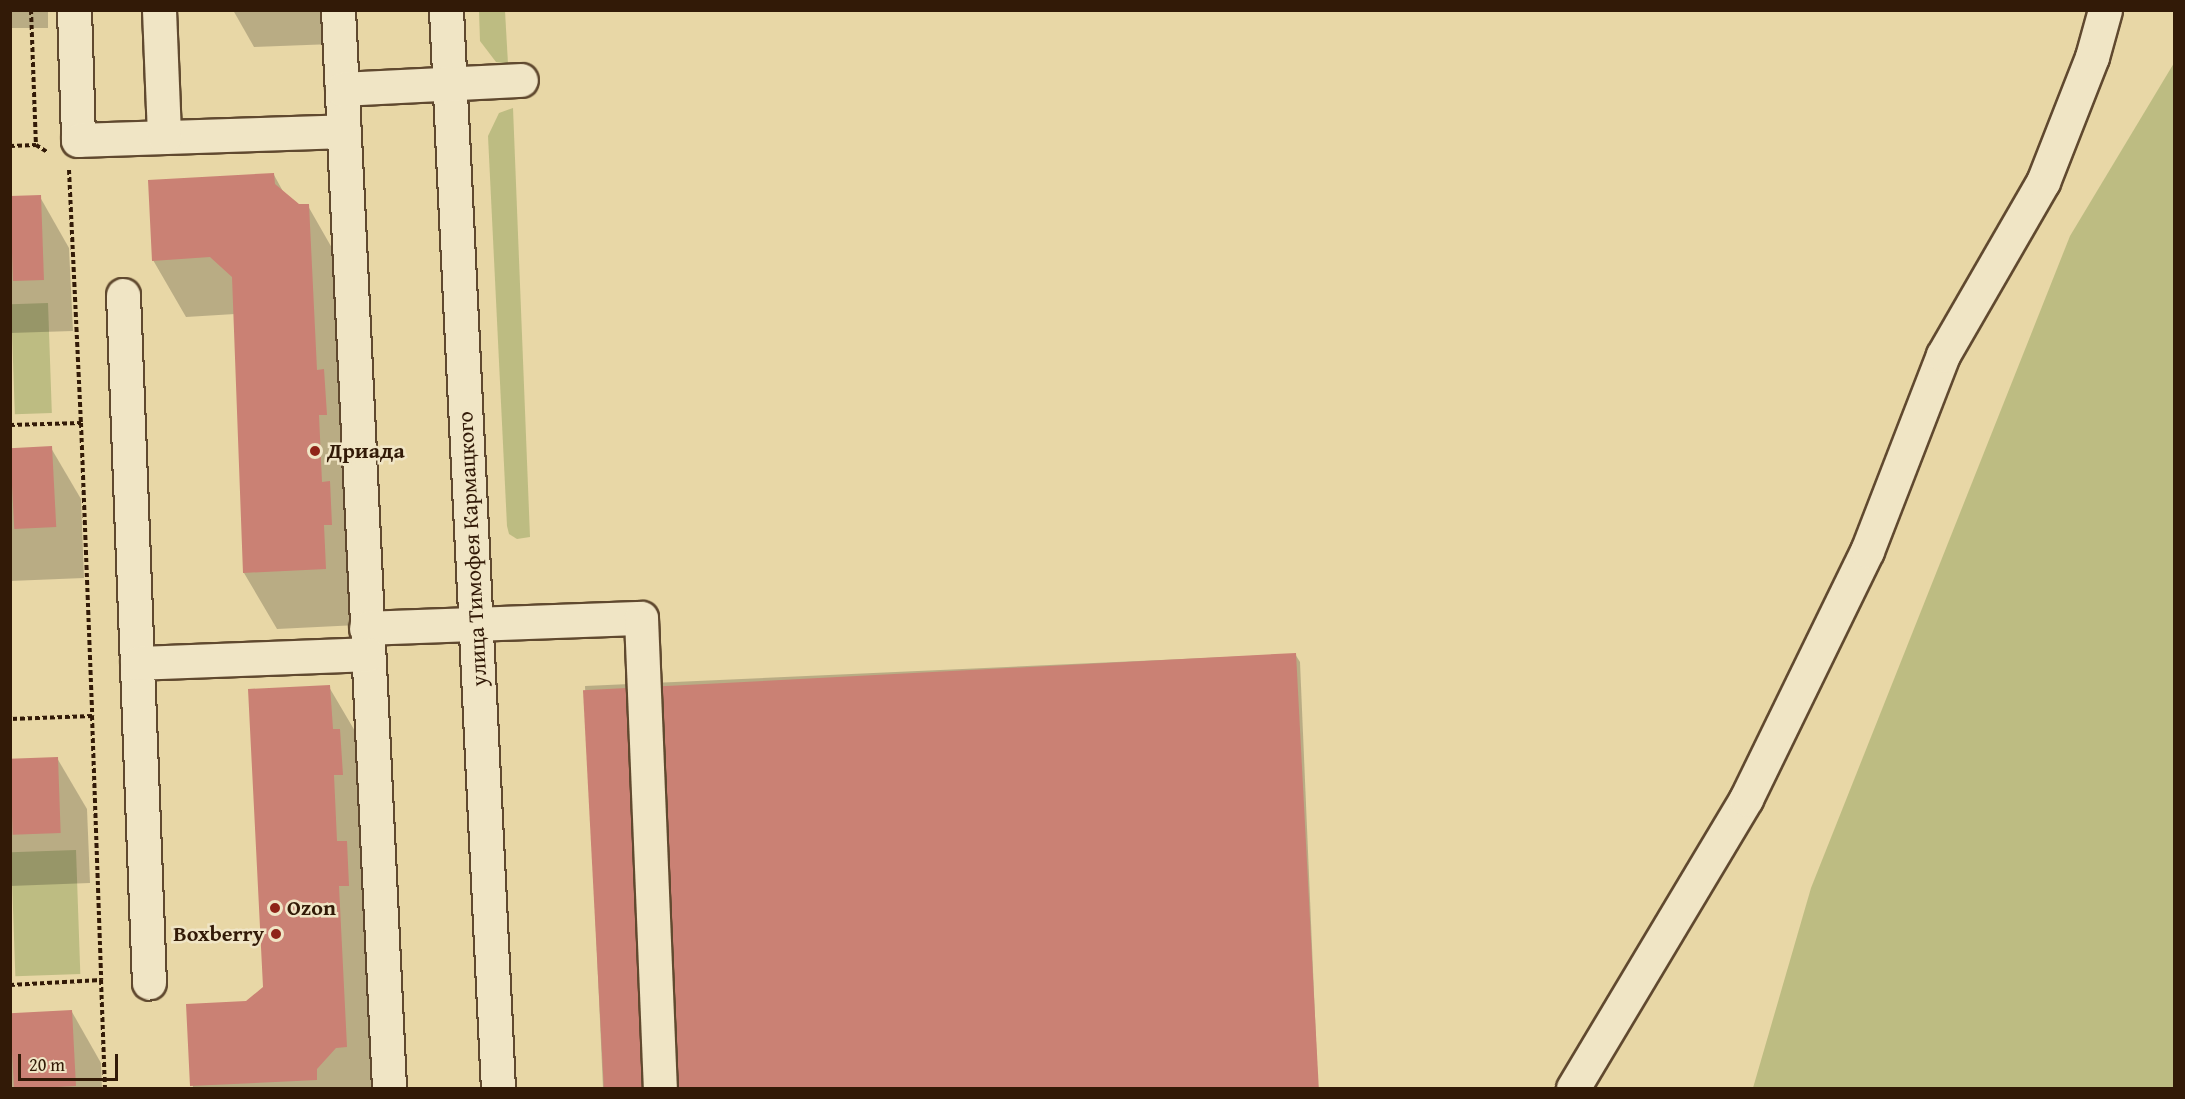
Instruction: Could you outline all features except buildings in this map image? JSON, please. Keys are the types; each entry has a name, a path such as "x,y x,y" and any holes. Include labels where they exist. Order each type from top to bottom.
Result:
{"street":[{"path":"74,10 78,140 344,131"},
{"path":"159,10 164,137"},
{"path":"338,10 389,1089"},
{"name":"улица Тимофея Кармацкого","path":"446,10 498,1089"},
{"path":"1574,1089 1757,778 1867,551 1943,355 2043,182 2092,57 2105,10"},
{"path":"342,89 521,80"},
{"path":"123,295 149,983"},
{"path":"137,663 367,641 476,625 641,618 660,1089"}],"path":[{"path":"31,10 36,145"},
{"path":"10,146 36,145 52,155"},
{"path":"69,166 81,423 105,1089"},
{"path":"10,425 81,423"},
{"path":"10,719 92,716"},
{"path":"10,985 101,980"}],"shaded area":[{"path":"479,11 505,11 508,64 496,62 480,41"},
{"path":"2174,63 2174,1088 1753,1088 1811,888 2070,236"},
{"path":"513,108 530,537 517,539 509,534 507,526 488,136 499,113"},
{"path":"48,303 52,413 15,414 11,304"},
{"path":"76,850 80,974 15,976 11,852"}],"place":[{"name":"Дриада","path":"315,451"},
{"name":"Ozon","path":"275,908"},
{"name":"Boxberry","path":"276,934"}]}
